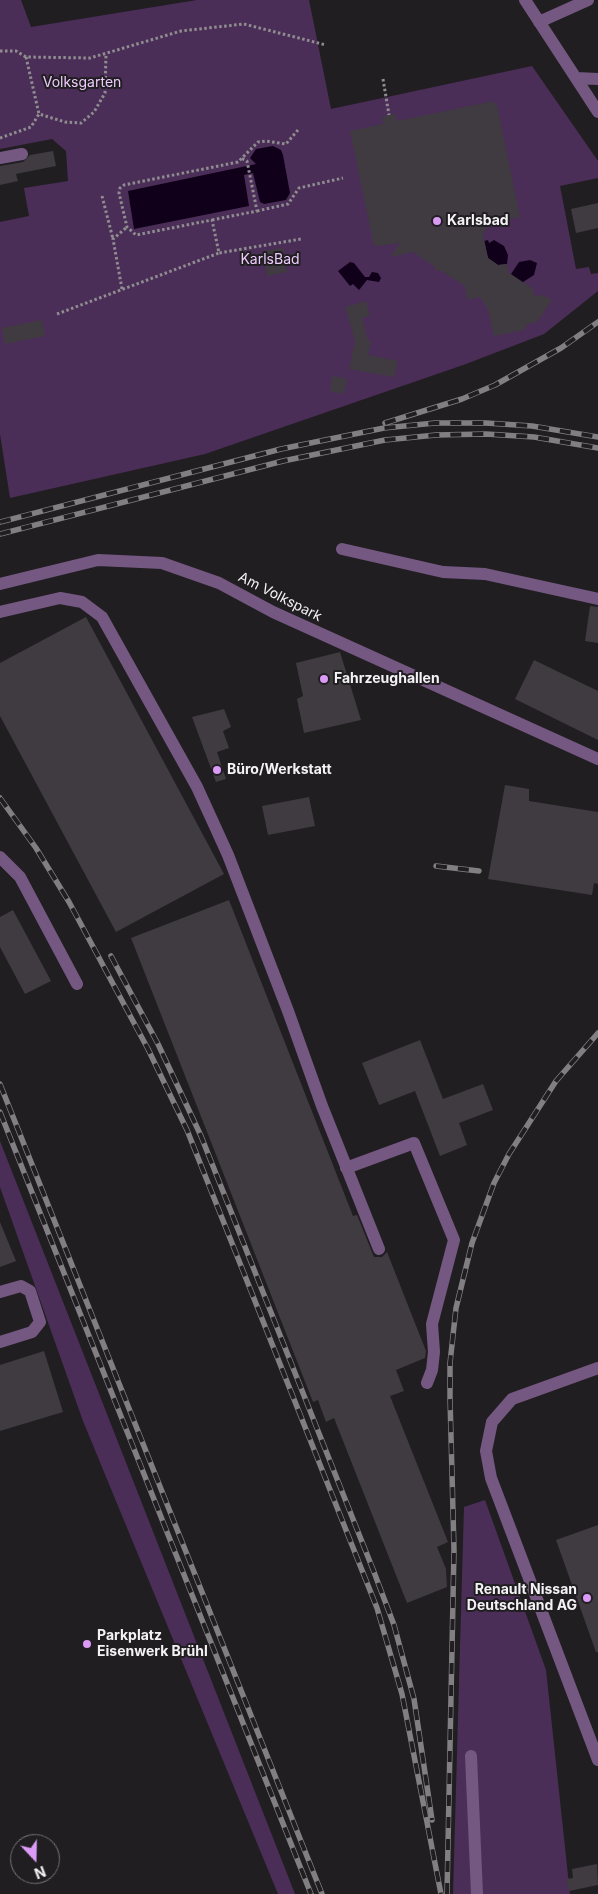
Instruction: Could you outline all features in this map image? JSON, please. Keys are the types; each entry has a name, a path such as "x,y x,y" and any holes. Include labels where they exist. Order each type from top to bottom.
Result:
{"street":[{"path":"525,0 598,112"},
{"path":"539,22 588,0"},
{"path":"577,78 598,79"},
{"path":"0,158 22,154"},
{"path":"342,549 444,572 485,574 598,599"},
{"name":"Am Volkspark","path":"0,584 98,560 162,563 219,583 384,668 598,759"},
{"path":"0,612 60,598 82,602 102,617 197,787 228,855 346,1168 379,1249"},
{"path":"0,857 20,877 77,984"},
{"path":"346,1168 414,1143 454,1240 432,1324 434,1352 428,1383"},
{"path":"0,1292 20,1286 30,1290 40,1322 32,1332 0,1342"},
{"path":"598,1368 512,1399 492,1422 486,1451 491,1478 598,1760"},
{"path":"471,1756 477,1894"}],"path":[{"path":"0,51 16,51 26,57 90,58 181,31 244,24 326,45"},
{"path":"39,114 65,122 81,123 94,112 105,93 106,54"},
{"path":"0,138 31,127 39,114 26,57"},
{"path":"383,79 389,115"},
{"path":"298,130 286,144 266,140 258,142 238,162 124,185 120,188 119,193 126,227 136,235 146,235 257,211 288,204 299,188 343,178"},
{"path":"241,158 248,163 257,211"},
{"path":"102,196 113,239 122,289"},
{"path":"212,220 219,253"},
{"path":"113,239 126,227"},
{"path":"57,314 219,253 301,239"}],"green space":[{"name":"KarlsBad","path":"0,0 21,0 31,27 197,0 309,0 331,109 532,66 598,161 598,178 560,186 576,269 589,267 591,274 598,273 598,291 544,334 466,364 205,454 10,498 0,434 0,222 29,216 24,188 68,181 66,151 52,139 0,149"},
{"path":"0,1141 295,1894 278,1894 83,1421 0,1187"},
{"path":"485,1500 546,1670 570,1894 453,1894 464,1507"}],"shaded area":[{"path":"273,146 281,150 283,155 290,193 286,200 264,204 260,202 253,173 244,175 249,206 134,229 128,191 256,164 250,158 256,149"},
{"path":"488,240 489,243 494,240 504,246 508,255 507,264 498,265 488,258 484,241"},
{"path":"530,260 537,263 534,275 523,282 514,280 511,274 519,262"},
{"path":"350,262 354,263 365,277 369,277 372,272 378,273 381,278 379,282 367,280 359,290 353,284 350,286 338,271"}],"building":[{"name":"Karlsbad","path":"494,101 494,105 497,105 520,217 490,224 483,234 488,258 498,265 507,264 508,272 533,289 534,296 542,295 552,300 537,322 528,324 524,330 494,336 488,310 480,297 467,300 465,286 440,270 436,271 434,266 413,252 390,257 400,243 374,246 350,131 383,124 382,117 389,115 395,114 397,121"},
{"path":"53,151 56,166 16,174 18,181 0,185 0,166 23,162 30,155"},
{"path":"598,203 598,228 576,233 571,209"},
{"path":"283,248 287,272 267,276 263,251"},
{"path":"366,301 370,316 362,318 368,340 371,341 368,355 398,361 394,377 349,369 355,341 345,307"},
{"path":"42,320 45,336 5,344 2,328"},
{"path":"332,376 347,379 344,394 330,391"},
{"path":"590,606 598,607 598,643 585,641"},
{"path":"86,617 224,874 116,932 0,716 0,663"},
{"name":"Fahrzeughallen","path":"340,652 361,720 304,733 297,699 303,696 296,663"},
{"path":"534,660 598,691 598,740 515,699"},
{"name":"Büro/Werkstatt","path":"224,709 231,727 223,731 229,748 217,752 226,779 216,782 192,717"},
{"path":"505,785 529,789 529,801 598,812 598,884 594,883 592,895 488,879"},
{"path":"309,797 315,826 268,835 262,806"},
{"path":"229,900 353,1216 357,1215 374,1257 382,1257 387,1252 426,1351 425,1358 396,1370 404,1391 390,1396 448,1542 437,1547 446,1569 447,1587 407,1603 334,1418 326,1422 318,1400 313,1402 131,938"},
{"path":"13,910 51,981 25,994 0,947 0,917"},
{"path":"420,1040 443,1099 483,1084 493,1110 459,1123 467,1145 440,1156 415,1091 379,1105 362,1063"},
{"path":"0,1222 16,1261 0,1267"},
{"path":"44,1351 63,1412 0,1431 0,1365"},
{"name":"Renault Nissan Deutschland AG","path":"598,1525 598,1652 596,1652 556,1540"},
{"path":"597,1864 598,1885 569,1891 566,1879 573,1878 572,1869"}],"railway":[{"path":"385,423 462,399 495,385 561,348 598,322"},
{"path":"0,522 281,449 384,428 435,423 486,423 532,426 598,437"},
{"path":"0,534 283,461 385,440 436,435 486,434 534,437 598,448"},
{"path":"0,798 36,848 69,902 148,1049 187,1130 377,1608 402,1694 441,1894"},
{"path":"436,866 479,871"},
{"path":"111,956 158,1044 201,1136 394,1625 414,1699 432,1820"},
{"path":"447,1894 454,1550 450,1363 456,1308 472,1243 494,1183 509,1154 556,1081 598,1033"},
{"path":"0,1084 322,1894"},
{"path":"0,1112 311,1894"}],"place":[{"name":"Karlsbad","path":"437,221"},
{"name":"Fahrzeughallen","path":"324,679"},
{"name":"Büro/Werkstatt","path":"217,770"},
{"name":"Renault Nissan Deutschland AG","path":"587,1598"},
{"name":"Parkplatz Eisenwerk Brühl","path":"87,1644"}],"park label":[{"name":"Volksgarten","path":"82,83"}]}
